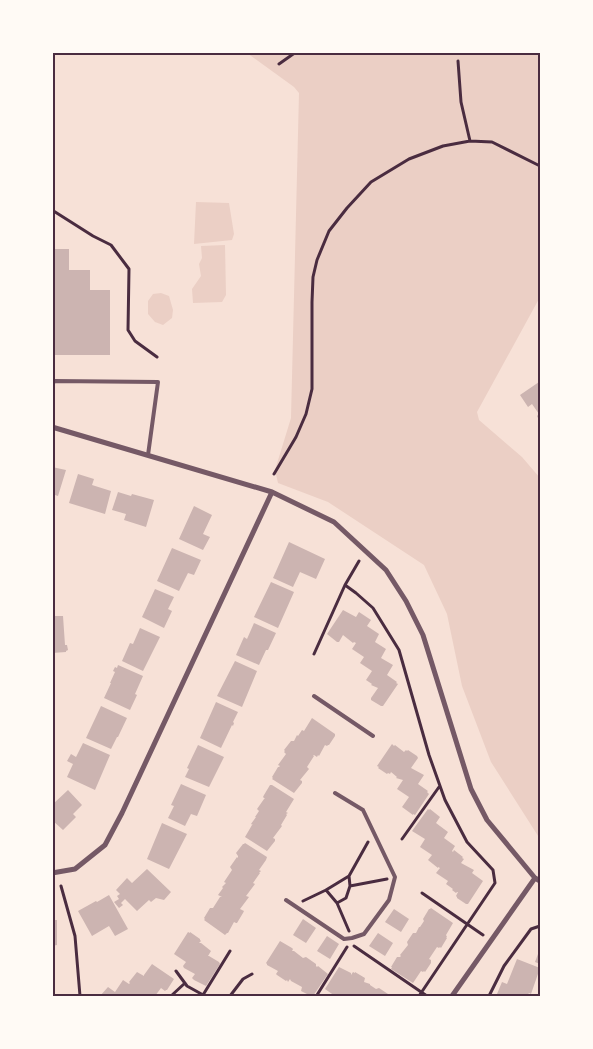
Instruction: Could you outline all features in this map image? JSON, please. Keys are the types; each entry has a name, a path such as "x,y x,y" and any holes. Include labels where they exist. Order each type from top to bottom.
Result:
{"street":[{"path":"52,427 272,492 334,522 386,570 406,601 423,636 471,789 487,820 538,879 452,996"},
{"path":"52,873 74,869 104,846 122,813 272,492"}],"lane":[{"path":"52,386 54,381 158,382 148,455"},
{"path":"314,696 373,736"},
{"path":"286,900 344,939 364,934 389,900 395,877 363,810 335,792"}],"path":[{"path":"279,64 296,52"},
{"path":"458,61 461,102 470,141"},
{"path":"274,474 296,437 306,414 312,390 312,302 313,277 317,260 329,231 347,208 371,182 409,159 444,146 470,141 492,142 540,166"},
{"path":"52,210 111,245 128,269 128,330 135,341 157,357"},
{"path":"314,654 345,585 359,561"},
{"path":"345,585 356,592 373,608 399,650 429,755 445,800 467,842 493,870 495,883 421,995"},
{"path":"402,838 440,786"},
{"path":"294,905 326,890 349,876 374,832"},
{"path":"337,903 346,898 350,886 349,876"},
{"path":"350,886 395,877"},
{"path":"61,886 75,936 80,996"},
{"path":"326,890 337,903 354,947"},
{"path":"422,893 491,941"},
{"path":"489,996 509,958 531,929 540,926"},
{"path":"317,995 348,944 421,995 427,996"},
{"path":"176,971 187,986 204,996 230,951"},
{"path":"230,996 244,979 252,974"},
{"path":"171,996 185,983"}],"shaded area":[{"path":"247,53 540,53 540,297 477,412 479,420 522,457 540,478 540,839 491,762 462,686 447,614 424,565 328,502 278,483 275,470 291,418 299,93 294,87"},
{"path":"196,202 229,203 234,234 232,240 194,244"},
{"path":"225,245 226,295 222,302 193,303 192,289 201,276 199,264 202,258 201,246"},
{"path":"161,293 169,296 173,310 172,318 163,325 155,322 148,314 148,301 153,294"}],"building":[{"path":"52,249 69,249 69,270 90,270 90,290 110,290 110,355 52,355"},
{"path":"539,382 540,422 537,416 539,414 532,404 528,407 520,395"},
{"path":"52,467 66,470 58,496 52,494"},
{"path":"78,474 94,479 92,485 111,491 105,514 69,503"},
{"path":"118,492 154,500 146,527 124,520 126,514 112,510"},
{"path":"194,506 212,515 203,534 210,537 203,550 179,539"},
{"path":"289,542 325,559 316,579 300,572 293,587 273,578"},
{"path":"172,548 201,560 194,575 188,573 179,591 157,581"},
{"path":"271,582 294,592 278,628 254,617"},
{"path":"155,589 174,597 168,609 172,611 164,628 142,617"},
{"path":"343,610 356,617 359,612 371,620 367,626 379,634 375,642 386,649 381,658 393,665 387,675 398,684 383,706 371,700 378,688 366,680 372,671 360,663 364,657 352,649 356,643 353,643 343,635 339,642 337,642 327,634"},
{"path":"52,616 63,616 65,645 67,645 68,650 66,652 52,653"},
{"path":"254,623 276,633 259,665 236,655 244,637 247,639"},
{"path":"140,628 160,637 143,671 122,661 130,643 133,644"},
{"path":"235,661 257,671 242,707 217,696"},
{"path":"118,665 143,676 130,710 104,698 115,672 113,671"},
{"path":"216,702 238,712 221,748 200,738"},
{"path":"101,706 127,718 111,749 86,738"},
{"path":"312,718 335,734 335,736 329,745 325,745 319,756 313,756 307,767 309,769 300,780 302,783 294,793 272,779 272,777 286,754 284,750 302,730 304,731"},
{"path":"83,743 110,755 95,790 67,777 73,764 67,761 71,754 76,757"},
{"path":"392,744 404,752 408,750 417,756 418,758 411,768 424,775 418,784 428,791 429,794 415,815 402,807 409,797 397,789 403,780 396,778 391,772 387,774 377,766"},
{"path":"198,745 224,757 209,787 185,777 189,769 187,768"},
{"path":"181,784 206,795 197,816 191,814 185,826 168,818 174,806 171,805"},
{"path":"270,785 294,799 286,812 288,813 282,826 273,838 275,841 267,851 245,837 253,825 251,824 259,811 257,809 265,799 263,797"},
{"path":"68,790 82,805 73,814 76,817 63,830 52,820 52,805"},
{"path":"428,809 440,817 436,823 448,832 444,838 455,846 453,852 454,850 463,857 464,859 461,863 474,870 472,873 483,881 468,904 457,898 458,892 456,893 452,890 446,884 448,881 436,873 440,868 428,860 432,855 420,847 425,839 412,831"},
{"path":"162,823 187,834 169,869 147,859"},
{"path":"245,843 267,857 253,883 255,884 246,896 249,897 240,909 244,911 243,913 237,923 234,922 225,935 204,920 204,918 210,908 213,908 220,897 222,897 218,895 232,870 230,867 238,858 236,853"},
{"path":"147,869 171,892 164,900 156,898 151,902 149,900 137,911 125,899 121,903 123,905 119,908 114,902 119,899 117,896 120,894 116,890 127,878 132,883"},
{"path":"109,895 128,929 115,936 109,926 92,936 78,911"},
{"path":"431,908 453,923 441,948 437,947 429,959 431,963 425,972 421,971 413,983 391,969 391,967 397,957 401,956 408,945 407,942 413,933 416,933"},
{"path":"394,909 409,919 401,932 385,922"},
{"path":"303,919 316,928 306,943 293,935"},
{"path":"52,920 57,920 57,945 52,946"},
{"path":"188,932 200,939 199,943 211,951 208,956 220,964 206,986 192,978 195,974 183,966 186,962 174,954"},
{"path":"378,933 393,943 385,956 369,946"},
{"path":"327,936 339,944 330,959 317,951"},
{"path":"280,941 292,948 292,951 303,958 306,957 328,974 313,996 301,991 302,987 290,979 288,982 277,975 278,971 267,965 266,963"},
{"path":"538,954 540,955 540,964 535,962"},
{"path":"517,959 540,968 531,994 529,993 527,996 495,996 502,982 507,984"},
{"path":"152,964 174,979 167,990 165,991 161,988 155,996 100,996 108,987 115,992 123,980 129,984 137,972 144,976"},
{"path":"339,967 351,973 351,975 355,972 365,978 364,982 376,989 379,988 391,996 341,996 339,994 335,996 325,989"}]}
